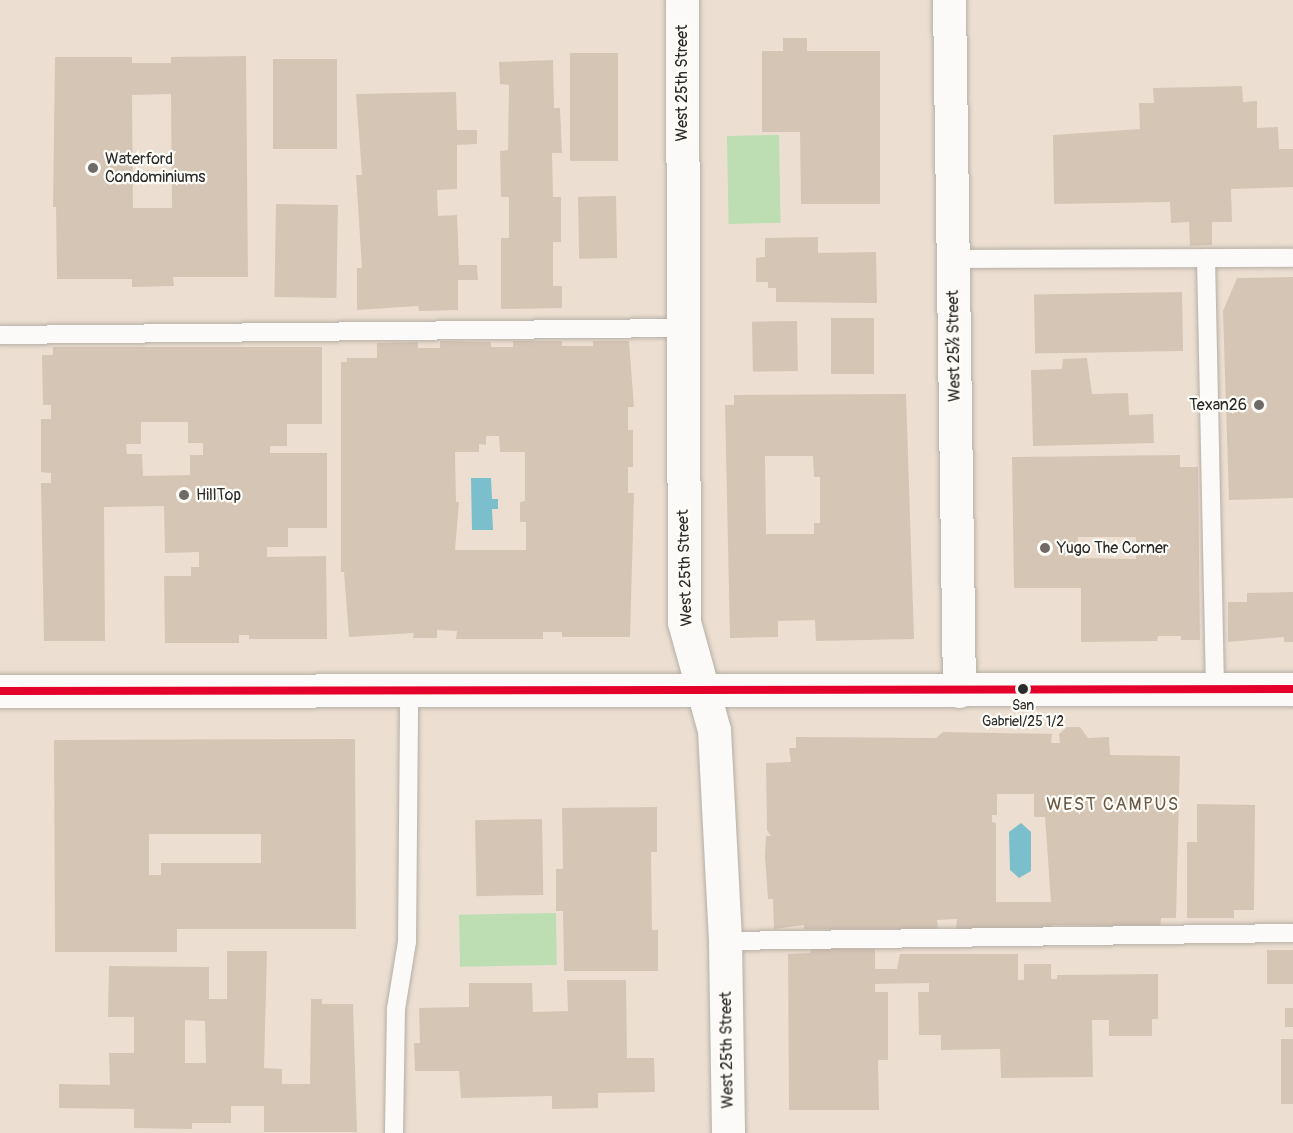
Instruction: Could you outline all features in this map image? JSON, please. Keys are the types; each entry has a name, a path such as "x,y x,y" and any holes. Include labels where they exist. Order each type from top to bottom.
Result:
{"street":[{"name":"West 25th Street","path":"682,0 684,622 714,730 725,941 728,1133"},
{"name":"West 25½ Street","path":"948,0 959,691"},
{"path":"0,691 1293,689"}],"lane":[{"path":"1206,258 1215,690"},
{"path":"952,259 1293,258"},
{"path":"0,335 682,328"},
{"path":"394,1133 396,1009 406,942 409,690"},
{"path":"725,941 1293,933"}],"green space":[{"path":"779,135 781,223 729,224 727,136"},
{"path":"556,913 557,965 460,967 459,915"}],"water":[{"path":"471,478 491,478 492,499 498,499 498,509 492,509 493,530 472,530"},
{"path":"1021,823 1031,832 1031,871 1019,878 1010,870 1009,832"}],"building":[{"path":"783,38 807,38 807,51 880,51 880,204 801,204 800,132 762,132 762,51 783,51"},
{"path":"570,53 618,53 618,161 570,161"},
{"name":"Waterford Condominiums","path":"246,56 248,277 173,277 174,286 132,287 132,279 57,279 56,207 53,207 55,57 132,57 132,63 171,63 171,57","holes":["171,94 172,208 133,208 132,95"]},
{"path":"273,59 337,59 337,149 273,149"},
{"path":"553,60 554,108 560,108 562,153 552,153 553,197 561,197 561,242 553,242 553,286 562,286 562,308 501,309 501,238 509,238 509,197 501,197 500,151 508,150 509,85 500,84 499,62"},
{"path":"1242,86 1243,102 1257,101 1257,128 1278,127 1279,149 1293,149 1293,187 1231,189 1232,222 1212,222 1212,245 1190,246 1189,222 1171,223 1170,202 1054,204 1053,135 1140,129 1139,103 1154,103 1153,88"},
{"path":"456,92 457,130 477,130 477,144 457,145 457,189 437,190 438,216 457,215 459,265 477,265 478,280 458,280 458,310 419,311 418,306 357,310 357,268 362,268 356,175 362,175 356,94"},
{"path":"616,196 617,258 579,259 578,197"},
{"path":"276,204 338,205 336,298 274,297"},
{"path":"818,237 818,253 876,252 877,303 776,302 776,288 768,288 768,282 756,282 756,258 765,257 765,238"},
{"name":"Texan26","path":"1293,277 1293,498 1229,500 1223,311 1237,278"},
{"path":"1182,292 1183,351 1035,354 1034,295"},
{"path":"831,318 874,318 874,374 831,374"},
{"path":"797,321 798,371 753,372 752,322"},
{"path":"440,341 491,342 491,347 513,347 513,341 562,341 562,346 593,346 593,341 629,341 634,407 628,407 628,430 633,430 633,467 628,467 628,493 634,493 630,637 562,637 562,632 543,632 543,639 456,639 457,631 437,630 437,638 413,638 414,633 349,637 344,572 341,572 341,362 347,362 347,358 377,358 377,343 418,342 418,348 440,348","holes":["486,436 499,436 500,452 525,452 525,501 520,502 520,522 526,522 526,550 455,550 459,502 456,502 455,452 479,452 479,444 486,445"]},
{"name":"HillTop","path":"53,347 322,347 322,424 287,424 287,446 270,446 270,453 327,453 327,528 288,528 288,547 267,547 267,557 326,556 327,639 249,639 249,635 239,635 239,643 165,643 164,576 191,576 191,567 199,567 199,552 165,553 164,506 104,507 105,641 44,641 41,483 51,483 51,473 41,472 41,419 51,419 51,405 43,405 42,355 53,355","holes":["141,422 188,422 188,443 203,443 203,455 190,455 190,475 143,476 142,454 127,454 126,444 141,444"]},
{"path":"1087,358 1092,394 1128,393 1129,415 1153,414 1154,443 1033,446 1031,370 1062,369 1063,359"},
{"path":"906,394 914,639 816,641 815,620 778,621 778,637 730,638 725,405 734,405 734,395","holes":["765,456 813,456 814,477 820,477 820,523 814,523 814,534 766,534"]},
{"name":"Yugo The Corner","path":"1180,455 1180,467 1198,467 1200,640 1181,640 1181,636 1158,636 1157,641 1081,642 1081,588 1014,588 1012,457","holes":["1078,537 1136,537 1136,559 1078,558"]},
{"path":"1293,592 1293,642 1284,642 1284,637 1228,642 1228,602 1247,602 1247,593"},
{"path":"1067,727 1080,727 1088,738 1109,737 1110,755 1180,756 1176,918 1161,918 1160,927 1052,925 1052,932 956,929 957,919 937,920 938,929 804,929 804,925 774,929 773,899 768,899 765,857 766,836 771,836 767,830 766,763 791,762 789,748 796,748 796,737 936,738 943,732 1052,734 1051,743 1060,743 1059,734","holes":["997,794 1034,794 1034,817 1045,817 1051,902 996,902 996,823 992,822 992,815 997,815"]},
{"path":"355,739 356,929 177,929 177,952 55,952 54,740","holes":["149,834 261,834 261,863 161,863 161,875 149,875"]},
{"path":"1197,804 1255,805 1254,910 1234,910 1234,918 1187,918 1187,842 1197,842"},
{"path":"657,807 657,852 651,852 652,930 658,930 658,971 564,971 563,911 556,911 556,869 563,869 562,808"},
{"path":"542,819 543,895 476,896 475,820"},
{"path":"811,949 875,949 875,969 897,969 900,954 1018,954 1018,980 1024,980 1024,964 1051,964 1051,979 1057,979 1057,975 1158,974 1158,1019 1152,1019 1152,1036 1109,1036 1109,1020 1092,1020 1093,1077 1001,1078 1000,1049 941,1050 941,1035 919,1035 918,992 929,992 929,983 875,984 875,992 888,992 888,1060 878,1060 879,1110 789,1110 788,954 810,953"},
{"path":"1267,950 1293,950 1293,984 1267,984"},
{"path":"227,951 267,951 264,1068 282,1069 282,1084 310,1084 311,999 322,999 322,1004 353,1004 357,1132 264,1132 264,1106 231,1106 231,1123 192,1123 192,1129 134,1128 134,1109 59,1108 59,1084 110,1085 109,1053 134,1053 134,1017 108,1017 109,966 209,967 209,999 227,999","holes":["185,1020 205,1021 206,1063 185,1063"]},
{"path":"567,980 626,980 627,1058 654,1058 655,1092 598,1093 598,1108 552,1109 552,1096 461,1098 459,1071 415,1071 414,1043 420,1043 419,1008 469,1007 469,983 532,983 533,1012 568,1011"},
{"path":"1285,1008 1293,1008 1293,1027 1285,1027"},
{"path":"1281,1039 1293,1039 1293,1104 1281,1104"}],"transit line":[{"path":"0,691 1293,689"}],"place":[{"name":"Waterford Condominiums","path":"93,168"},
{"name":"Texan26","path":"1259,405"},
{"name":"HillTop","path":"184,495"},
{"name":"Yugo The Corner","path":"1045,548"},
{"name":"San Gabriel/25 1/2","path":"1023,689"}],"district":[{"name":"WEST CAMPUS","path":"1113,805"}]}
